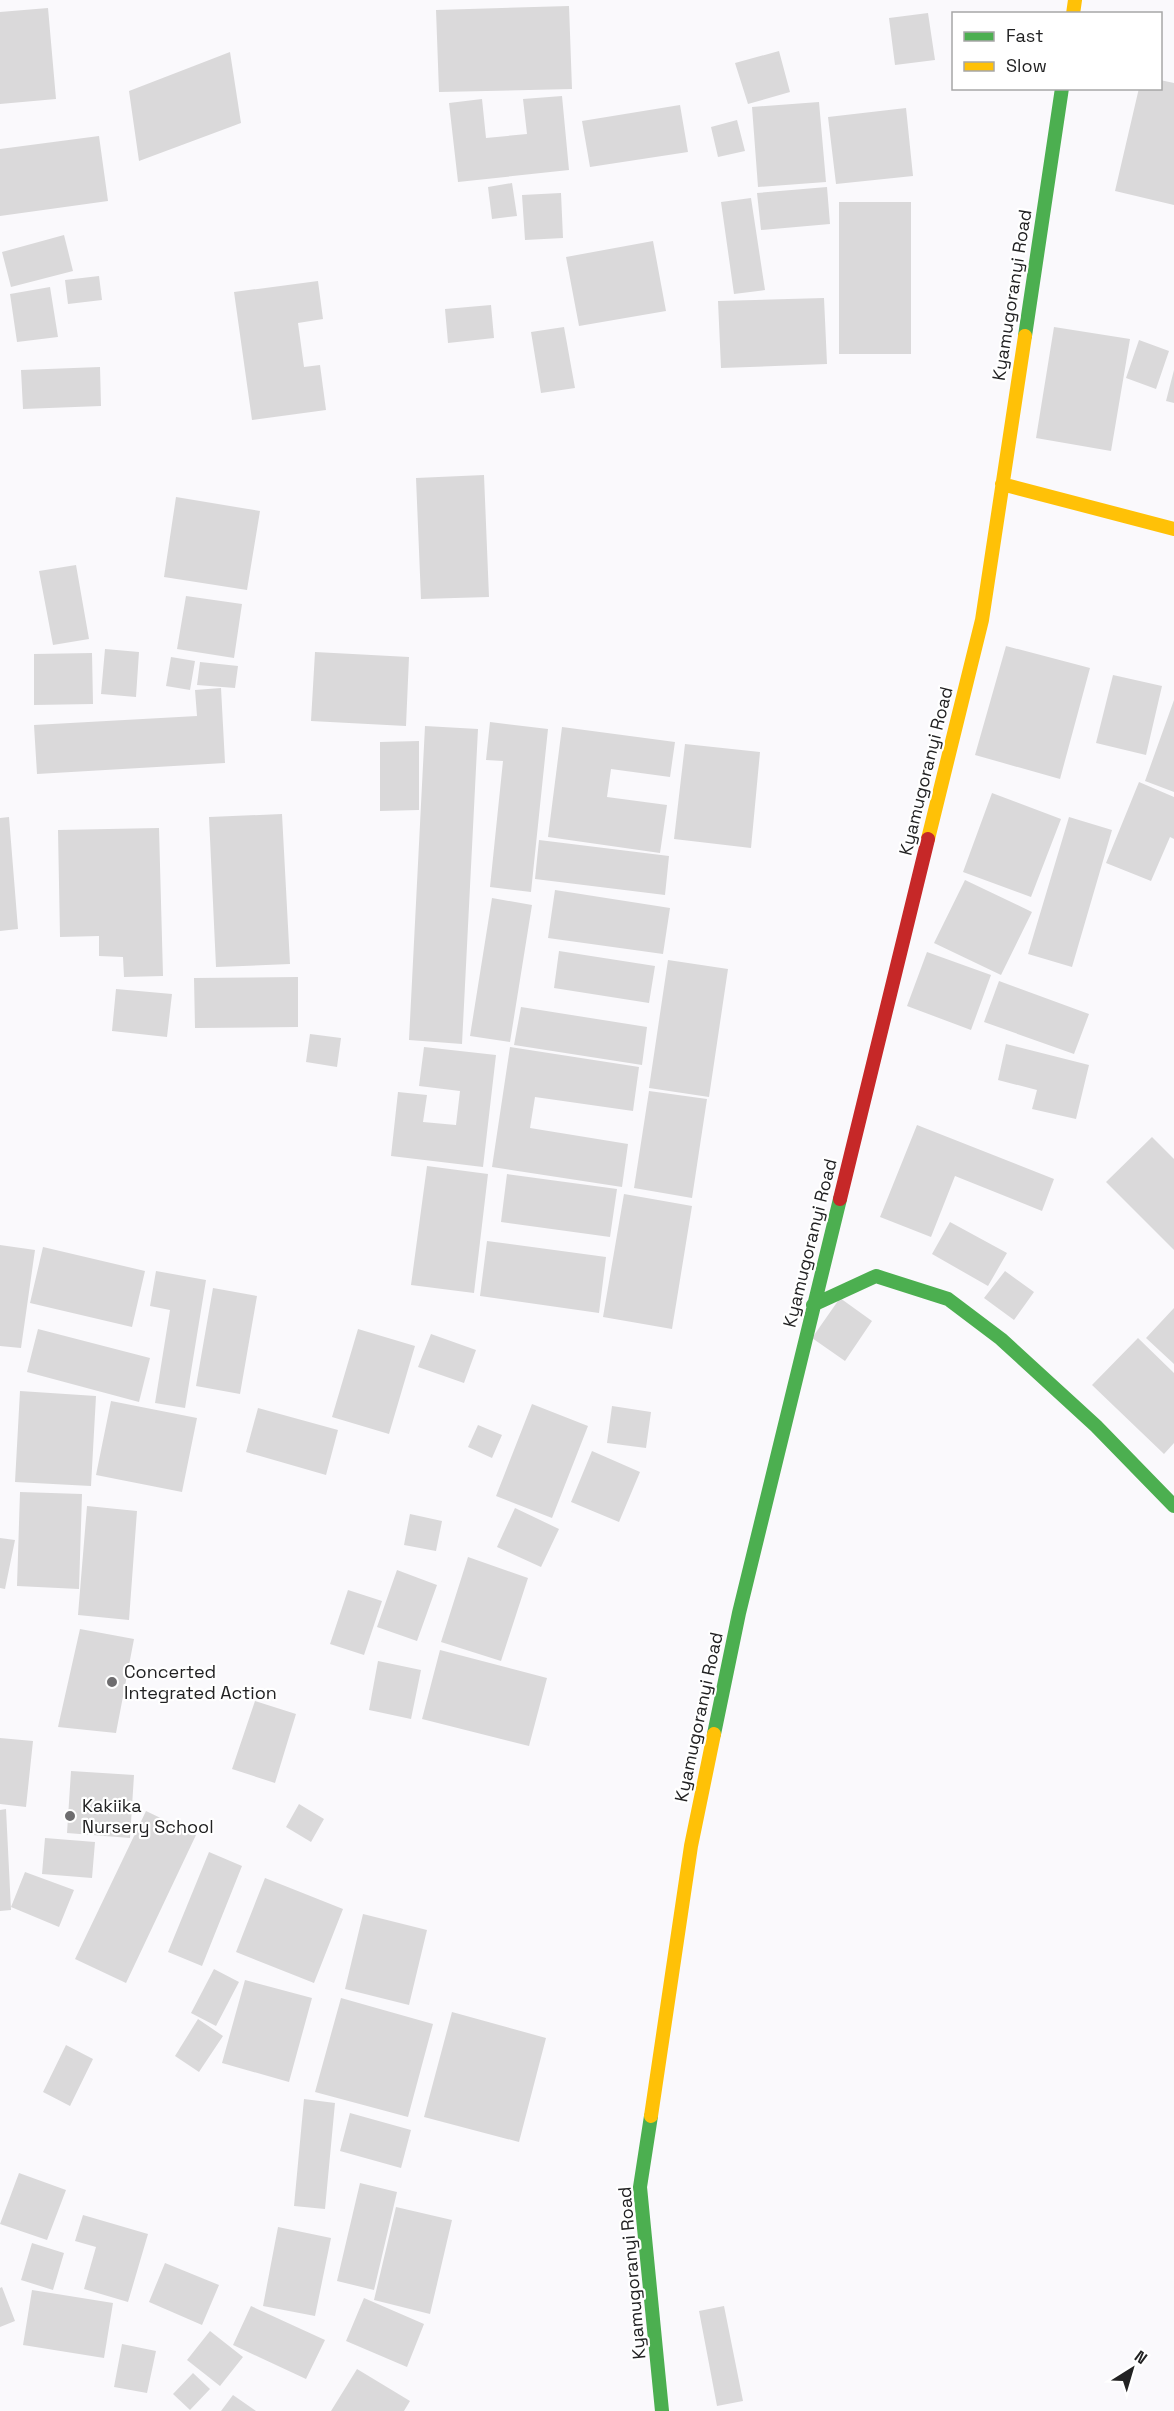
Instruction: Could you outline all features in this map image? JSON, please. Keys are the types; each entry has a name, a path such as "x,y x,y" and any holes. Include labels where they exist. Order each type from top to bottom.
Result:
{"street":[{"name":"Kyamugoranyi Road","path":"662,2411 640,2187 691,1846 739,1613 982,620 1062,90"},
{"path":"1002,484 1174,529"},
{"path":"813,1305 876,1276 948,1299 1027,1362 1096,1426 1174,1506"}],"building":[{"path":"569,6 572,89 439,92 436,10"},
{"path":"48,8 56,99 0,104 0,12"},
{"path":"928,13 935,60 895,65 889,18"},
{"path":"779,51 790,92 748,104 735,63"},
{"path":"230,52 241,123 139,161 129,91"},
{"path":"1162,80 1174,83 1174,205 1115,191 1139,90 1162,90"},
{"path":"562,96 569,170 458,182 449,103 482,99 486,138 527,134 523,99"},
{"path":"819,102 826,182 758,187 752,107"},
{"path":"680,105 688,152 590,167 582,121"},
{"path":"906,108 913,176 836,184 828,117"},
{"path":"737,120 745,151 718,157 711,127"},
{"path":"99,136 108,201 0,216 0,149"},
{"path":"512,183 517,216 492,219 488,187"},
{"path":"827,187 830,224 761,230 757,193"},
{"path":"561,193 563,238 525,240 522,195"},
{"path":"751,198 765,290 734,294 721,202"},
{"path":"839,202 911,202 911,354 839,354"},
{"path":"64,235 73,271 11,287 2,252"},
{"path":"653,241 666,311 579,326 566,257"},
{"path":"99,276 102,300 68,304 65,280"},
{"path":"318,281 323,319 298,323 304,367 320,365 326,410 252,420 234,292"},
{"path":"50,287 58,337 17,342 10,294"},
{"path":"824,298 827,364 721,368 718,301"},
{"path":"491,305 494,338 448,343 445,309"},
{"path":"564,327 575,388 541,393 531,332"},
{"path":"1054,327 1130,339 1111,451 1036,438"},
{"path":"1139,340 1169,351 1156,389 1126,378"},
{"path":"100,367 101,406 23,409 21,370"},
{"path":"1174,370 1174,403 1166,401"},
{"path":"484,475 489,597 421,599 416,478"},
{"path":"176,497 260,511 247,590 164,577"},
{"path":"76,565 89,639 53,645 39,571"},
{"path":"186,596 242,604 234,658 177,649"},
{"path":"1006,646 1090,668 1060,779 975,755"},
{"path":"105,649 139,652 136,697 101,694"},
{"path":"315,652 409,657 406,726 311,721"},
{"path":"92,653 93,704 34,705 34,654"},
{"path":"171,657 195,661 190,690 166,686"},
{"path":"200,662 238,666 235,688 197,685"},
{"path":"1113,675 1162,686 1146,755 1096,743"},
{"path":"221,688 225,763 37,774 34,725 197,716 195,690"},
{"path":"1174,700 1174,792 1145,781"},
{"path":"490,722 548,729 531,892 490,887 503,761 486,760"},
{"path":"425,726 478,729 462,1044 409,1040"},
{"path":"562,727 675,742 670,777 611,769 607,797 667,805 660,853 548,837"},
{"path":"419,741 419,810 380,811 380,742"},
{"path":"685,744 760,752 751,848 674,839"},
{"path":"1139,782 1174,797 1174,839 1170,837 1151,881 1106,863"},
{"path":"992,793 1061,819 1031,897 963,872"},
{"path":"282,814 290,964 216,967 209,817"},
{"path":"9,817 18,929 0,931 0,818"},
{"path":"1069,817 1112,830 1072,967 1028,954"},
{"path":"159,828 163,976 124,977 123,957 99,956 99,936 60,937 58,830"},
{"path":"539,840 669,856 665,895 535,879"},
{"path":"965,880 1032,912 1001,975 934,943"},
{"path":"555,890 670,908 663,954 548,938"},
{"path":"492,898 532,905 510,1042 470,1036"},
{"path":"559,951 655,966 649,1003 554,988"},
{"path":"927,952 991,975 971,1030 907,1006"},
{"path":"668,960 728,969 709,1097 649,1088"},
{"path":"298,977 298,1027 195,1028 194,978"},
{"path":"999,981 1089,1014 1074,1054 984,1022"},
{"path":"116,989 172,994 167,1037 112,1031"},
{"path":"521,1007 647,1027 642,1065 514,1045"},
{"path":"310,1034 341,1038 337,1067 306,1062"},
{"path":"1006,1044 1089,1065 1076,1119 1032,1109 1037,1090 998,1080"},
{"path":"424,1047 496,1055 483,1167 391,1156 398,1092 427,1095 423,1122 456,1125 460,1091 419,1086"},
{"path":"510,1047 639,1067 633,1111 535,1097 530,1128 628,1144 622,1187 492,1167"},
{"path":"649,1091 707,1099 692,1198 634,1188"},
{"path":"917,1125 1054,1179 1042,1211 955,1176 931,1237 880,1217"},
{"path":"1152,1137 1174,1159 1174,1250 1106,1182"},
{"path":"427,1166 488,1174 474,1293 411,1285"},
{"path":"507,1174 617,1189 610,1237 501,1222"},
{"path":"624,1194 692,1206 672,1329 603,1317"},
{"path":"950,1222 1007,1253 988,1286 932,1254"},
{"path":"487,1241 606,1257 599,1313 480,1296"},
{"path":"0,1245 35,1250 21,1348 0,1346"},
{"path":"43,1247 145,1271 132,1327 30,1303"},
{"path":"156,1271 206,1280 185,1408 155,1403 170,1310 150,1306"},
{"path":"1005,1271 1034,1292 1014,1320 984,1298"},
{"path":"213,1288 257,1296 240,1394 196,1386"},
{"path":"840,1298 872,1321 845,1361 812,1338"},
{"path":"1174,1308 1174,1364 1146,1338"},
{"path":"38,1329 150,1358 139,1402 27,1372"},
{"path":"358,1329 415,1346 389,1434 332,1417"},
{"path":"431,1334 476,1350 464,1383 418,1367"},
{"path":"1138,1338 1174,1373 1174,1443 1164,1454 1092,1385"},
{"path":"20,1391 96,1396 91,1486 15,1482"},
{"path":"111,1401 197,1418 182,1492 96,1475"},
{"path":"532,1404 588,1426 552,1518 496,1496"},
{"path":"612,1406 651,1412 646,1448 607,1443"},
{"path":"258,1408 338,1430 326,1475 246,1452"},
{"path":"478,1425 502,1435 492,1458 468,1447"},
{"path":"592,1451 640,1472 619,1522 571,1502"},
{"path":"20,1492 82,1494 79,1589 17,1586"},
{"path":"87,1506 137,1511 129,1620 78,1615"},
{"path":"515,1508 559,1529 541,1567 497,1547"},
{"path":"410,1514 442,1521 436,1551 404,1545"},
{"path":"0,1538 15,1540 5,1589 0,1588"},
{"path":"468,1557 528,1578 501,1661 441,1642"},
{"path":"397,1570 437,1585 417,1641 377,1627"},
{"path":"348,1590 382,1601 364,1655 330,1644"},
{"path":"80,1629 134,1639 116,1733 58,1727"},
{"path":"440,1650 547,1678 529,1746 422,1719"},
{"path":"378,1661 421,1670 411,1719 369,1710"},
{"path":"255,1701 296,1714 275,1783 232,1769"},
{"path":"0,1738 33,1741 26,1807 0,1804"},
{"path":"71,1771 134,1775 130,1838 67,1833"},
{"path":"299,1804 324,1819 311,1842 286,1827"},
{"path":"6,1809 11,1910 0,1911 0,1810"},
{"path":"146,1811 196,1835 126,1983 75,1959"},
{"path":"45,1838 95,1842 92,1878 42,1874"},
{"path":"209,1852 242,1866 202,1966 168,1952"},
{"path":"25,1872 74,1890 59,1927 11,1907"},
{"path":"265,1878 343,1909 314,1983 236,1952"},
{"path":"363,1914 427,1930 409,2005 345,1989"},
{"path":"214,1969 239,1982 216,2026 191,2013"},
{"path":"245,1980 312,1998 289,2082 222,2063"},
{"path":"341,1998 433,2024 408,2117 315,2092"},
{"path":"452,2012 546,2038 519,2142 424,2117"},
{"path":"198,2019 223,2036 199,2072 175,2056"},
{"path":"66,2045 93,2059 70,2106 43,2092"},
{"path":"304,2099 335,2103 325,2209 294,2206"},
{"path":"350,2113 411,2130 401,2168 340,2151"},
{"path":"19,2173 66,2190 47,2240 0,2224"},
{"path":"360,2183 397,2192 374,2290 337,2281"},
{"path":"396,2207 452,2220 430,2314 374,2300"},
{"path":"83,2215 148,2234 128,2302 84,2289 96,2247 75,2241"},
{"path":"278,2227 331,2238 315,2316 263,2306"},
{"path":"32,2243 64,2253 53,2290 21,2280"},
{"path":"165,2263 219,2285 202,2325 149,2302"},
{"path":"2,2287 15,2321 0,2327 0,2288"},
{"path":"32,2290 113,2303 104,2358 23,2345"},
{"path":"364,2298 424,2324 407,2367 346,2341"},
{"path":"251,2306 325,2340 306,2379 233,2345"},
{"path":"724,2306 743,2401 717,2406 699,2311"},
{"path":"210,2331 243,2357 220,2386 187,2360"},
{"path":"122,2344 156,2351 147,2393 114,2387"},
{"path":"357,2369 410,2401 404,2411 331,2411"},
{"path":"193,2373 210,2389 190,2410 173,2394"},
{"path":"233,2395 256,2411 221,2411"}],"traffic: fast":[{"path":"1025,336 1062,90"},
{"path":"714,1734 739,1613 840,1199"},
{"path":"813,1305 876,1276 948,1299 1001,1339 1096,1426 1174,1506"},
{"path":"651,2116 640,2187 662,2411"}],"traffic: slow":[{"path":"1073,12 1075,0"},
{"path":"928,839 982,620 1025,336"},
{"path":"1002,484 1174,529"},
{"path":"651,2116 691,1846 714,1734"}],"traffic: jam":[{"path":"840,1199 928,839"}],"place":[{"name":"Concerted Integrated Action","path":"112,1682"},
{"name":"Kakiika Nursery School","path":"70,1816"}]}
